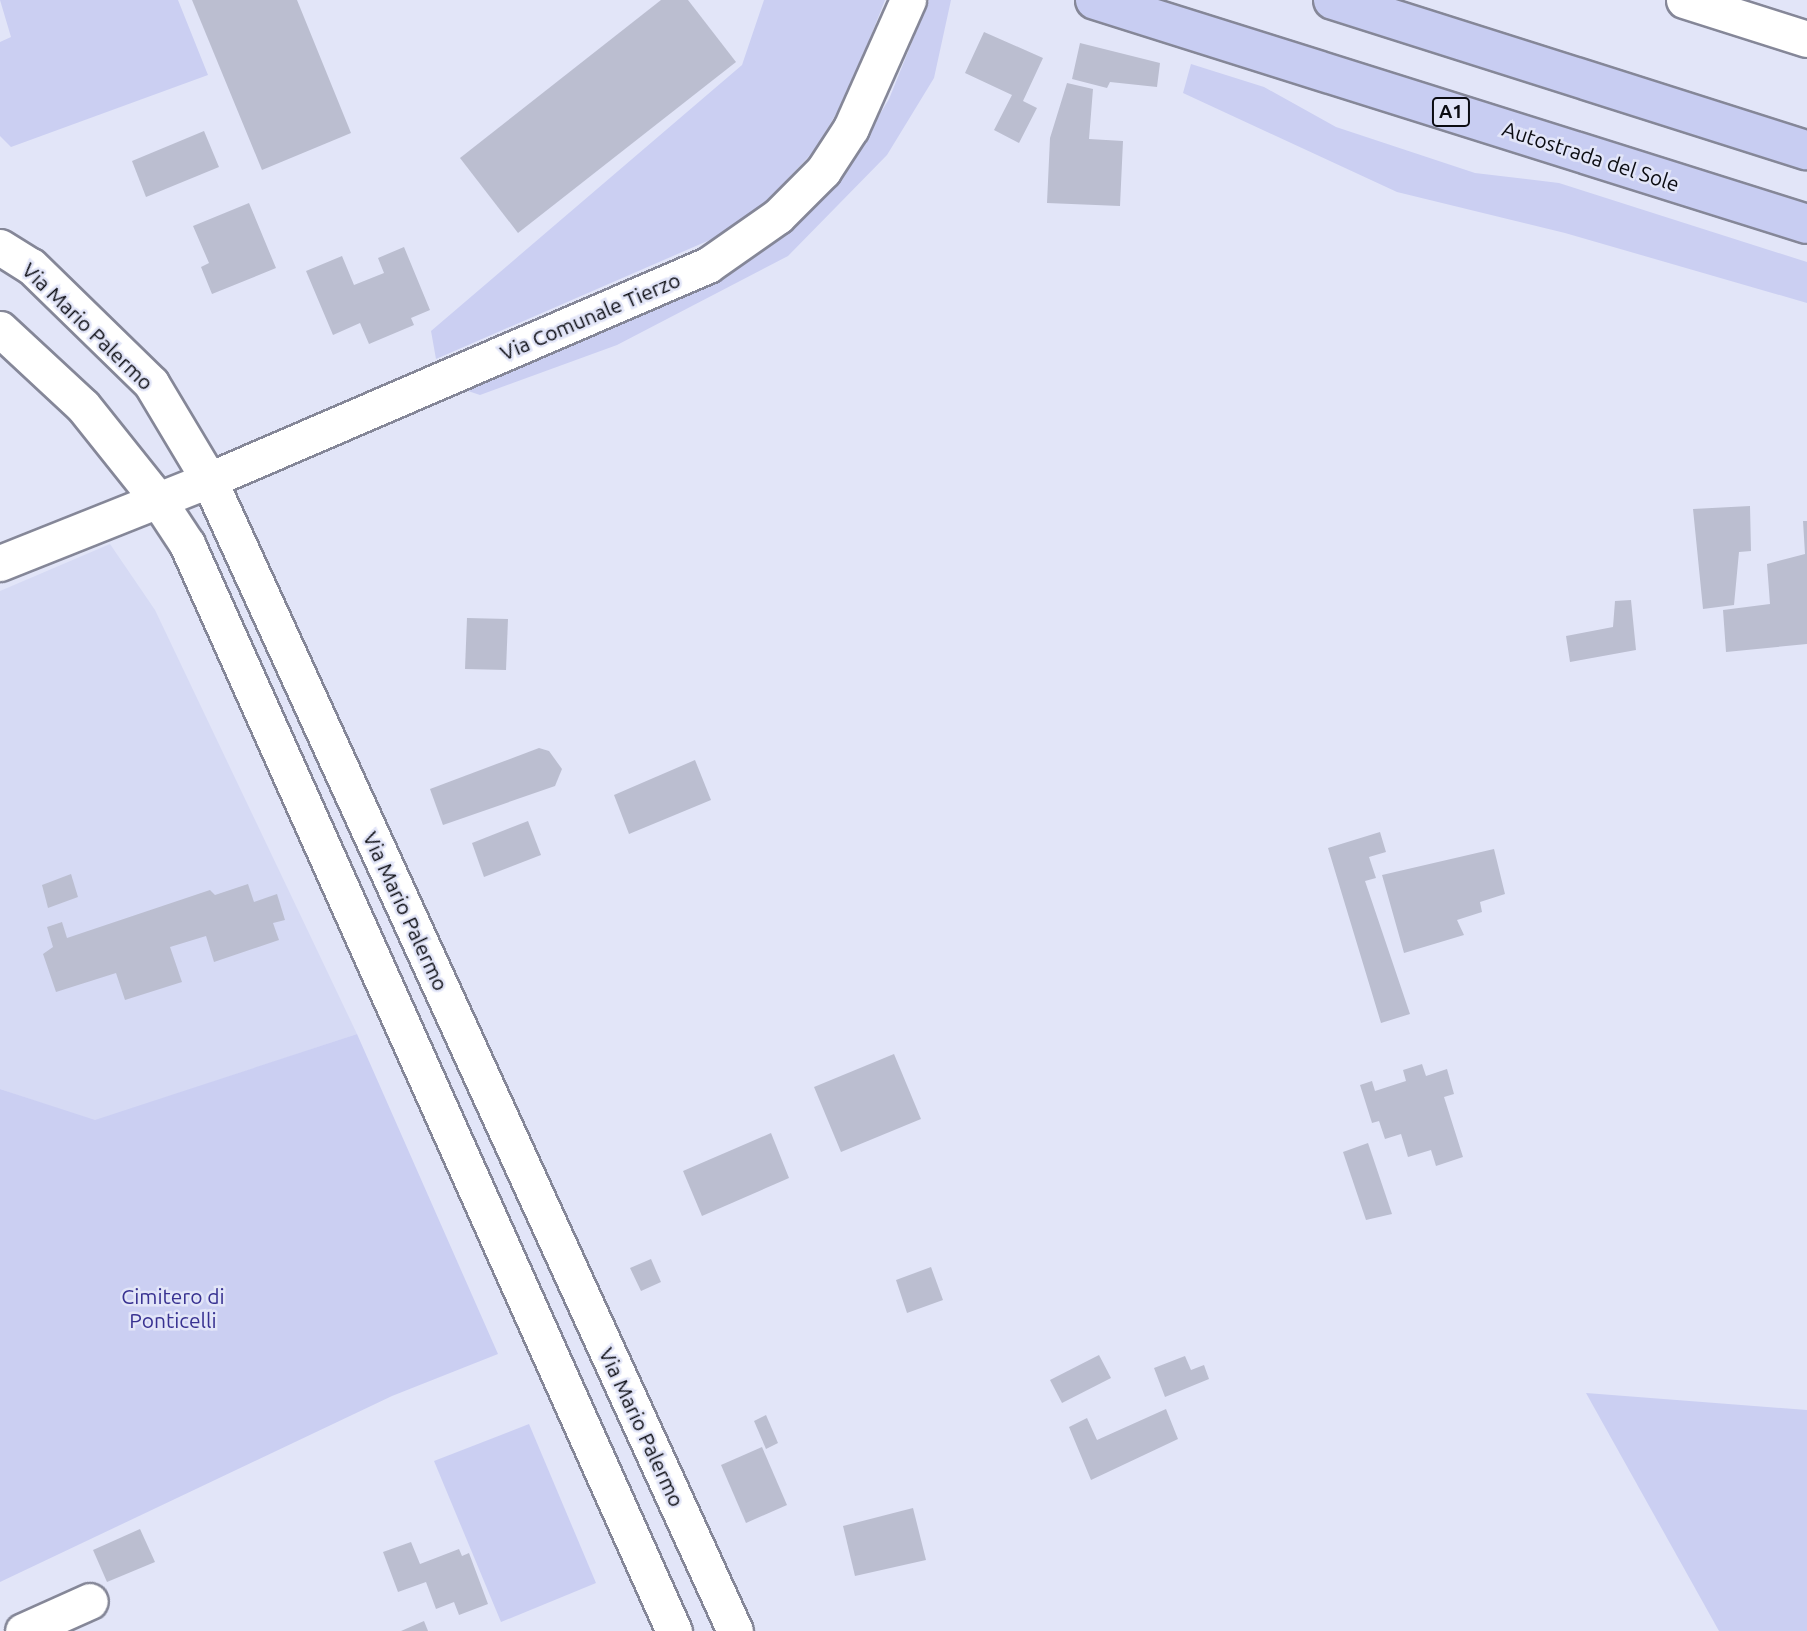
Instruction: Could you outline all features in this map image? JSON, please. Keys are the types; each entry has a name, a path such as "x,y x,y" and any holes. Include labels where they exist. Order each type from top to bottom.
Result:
{"highway":[{"name":"Autostrada del Sole","path":"1095,0 1807,224"},
{"path":"1333,0 1807,150"}],"street":[{"name":"Via Comunale Tierzo","path":"0,564 209,480 708,265 778,216 823,171 851,128 908,0"},
{"path":"1684,0 1807,39"},
{"name":"Via Mario Palermo","path":"0,247 31,266 151,383 209,480 735,1631"},
{"path":"0,329 83,406 159,500 187,544 674,1631"},
{"path":"23,1631 90,1601"}],"shaded area":[{"path":"110,544 155,610 357,1034 95,1121 0,1089 0,591"}],"green space":[{"path":"0,0 178,0 208,75 11,147 0,136 0,42 11,37"},
{"path":"764,0 885,0 848,94 814,151 761,207 712,239 436,359 431,331 742,65"},
{"path":"929,0 951,0 934,78 887,155 788,256 617,345 480,395 462,389 480,374 711,283 777,241 846,170 889,99"},
{"path":"1191,64 1264,87 1336,127 1475,173 1559,183 1807,262 1807,303 1565,233 1397,192 1183,93"},
{"name":"Cimitero di Ponticelli","path":"357,1034 498,1354 392,1396 0,1582 0,1089 95,1120"},
{"path":"1586,1393 1807,1410 1807,1631 1719,1631"},
{"path":"529,1424 596,1583 501,1622 434,1461"}],"building":[{"path":"192,0 297,0 351,133 262,170"},
{"path":"661,0 688,0 736,62 518,233 460,158"},
{"path":"984,32 1043,58 1023,101 1037,108 1019,143 994,130 1012,95 965,73"},
{"path":"1080,43 1160,63 1157,87 1110,82 1107,88 1072,79"},
{"path":"1067,83 1093,89 1089,139 1123,141 1120,206 1047,203 1050,138"},
{"path":"204,131 219,167 146,197 132,161"},
{"path":"249,203 276,268 212,294 201,267 209,263 193,226"},
{"path":"404,247 430,310 411,318 414,325 369,344 360,323 333,335 306,271 342,256 354,285 384,273 378,258"},
{"path":"1750,506 1751,551 1739,552 1734,605 1703,609 1693,509"},
{"path":"1803,521 1807,521 1807,644 1726,652 1723,610 1770,604 1767,564 1805,554"},
{"path":"1631,600 1636,650 1570,662 1566,636 1613,627 1615,601"},
{"path":"467,618 508,619 506,670 465,669"},
{"path":"539,748 549,751 562,769 555,786 443,825 430,789"},
{"path":"695,760 711,800 629,834 614,795"},
{"path":"528,821 541,855 484,877 472,843"},
{"path":"1380,832 1386,852 1369,857 1376,878 1365,881 1410,1014 1381,1023 1328,848"},
{"path":"1494,849 1505,894 1480,902 1482,912 1457,920 1464,935 1404,953 1382,875"},
{"path":"71,874 78,897 48,908 42,885"},
{"path":"248,884 254,902 277,894 285,920 273,923 279,940 214,962 206,936 170,947 182,982 125,1000 116,973 56,992 43,954 53,947 47,927 62,922 67,938 210,890 215,895"},
{"path":"894,1054 921,1119 841,1152 814,1087"},
{"path":"1422,1064 1426,1076 1447,1069 1454,1094 1444,1097 1463,1157 1436,1166 1431,1150 1408,1157 1401,1134 1385,1139 1379,1121 1372,1123 1360,1085 1372,1081 1375,1091 1406,1081 1403,1070"},
{"path":"771,1133 789,1178 702,1216 683,1171"},
{"path":"1368,1143 1392,1214 1366,1220 1343,1152"},
{"path":"651,1259 661,1282 641,1291 630,1268"},
{"path":"931,1267 943,1300 907,1313 896,1280"},
{"path":"1099,1355 1111,1378 1062,1403 1050,1380"},
{"path":"1185,1356 1191,1370 1204,1365 1209,1379 1165,1397 1154,1368"},
{"path":"1166,1409 1178,1439 1091,1480 1069,1427 1087,1418 1097,1440"},
{"path":"766,1415 778,1443 766,1449 754,1421"},
{"path":"762,1447 787,1505 746,1523 721,1465"},
{"path":"913,1508 926,1560 855,1576 843,1526"},
{"path":"140,1529 155,1562 107,1582 93,1550"},
{"path":"411,1542 420,1564 459,1549 462,1556 469,1553 488,1604 459,1615 454,1602 436,1609 426,1582 398,1592 383,1552"},
{"path":"424,1621 428,1631 401,1631"}]}
